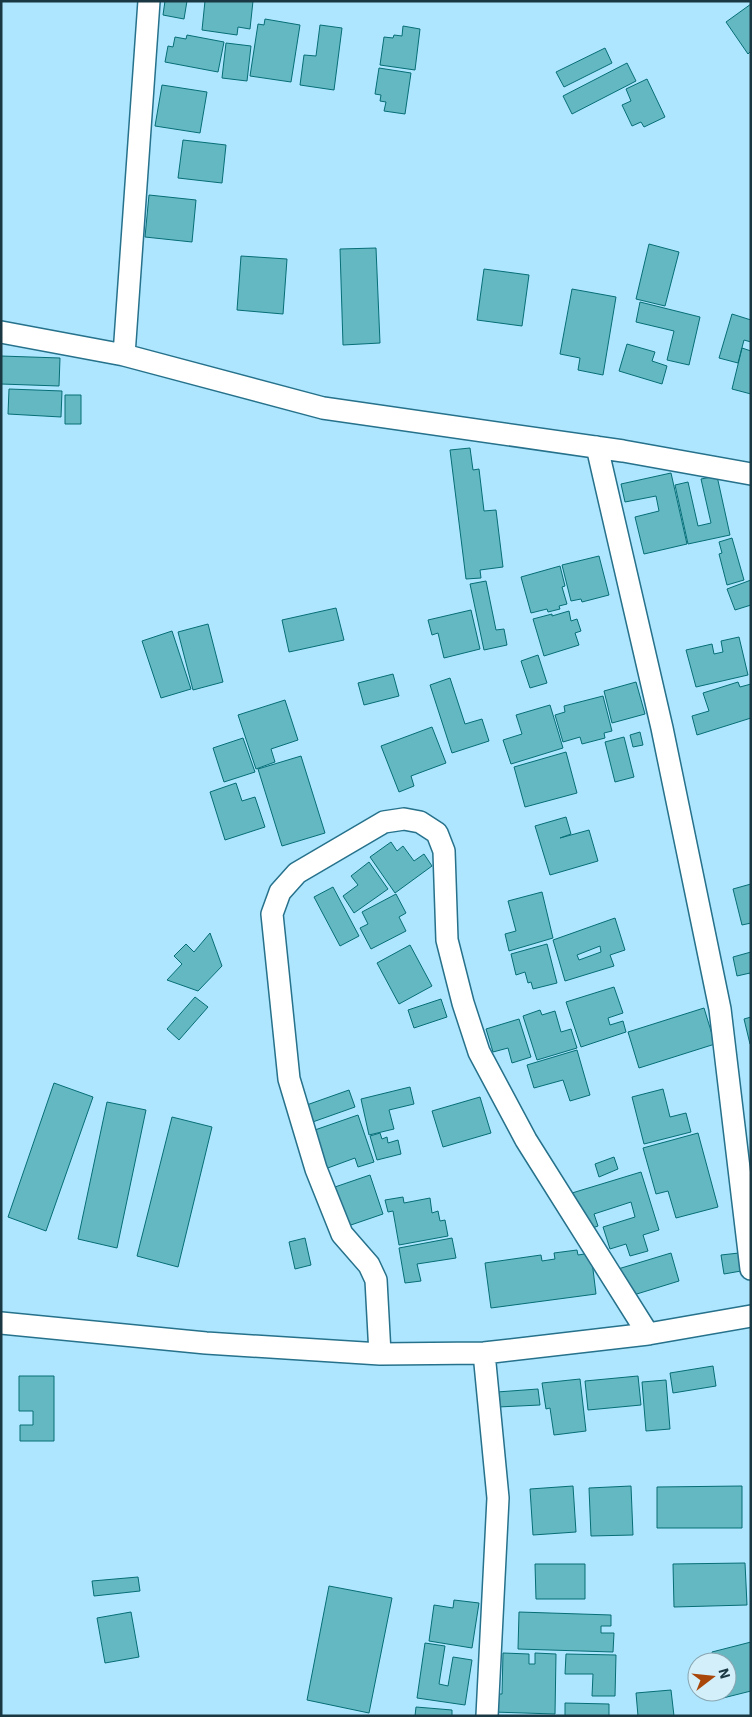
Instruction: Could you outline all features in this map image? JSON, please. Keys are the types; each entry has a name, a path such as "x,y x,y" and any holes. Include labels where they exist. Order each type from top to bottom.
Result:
{"street":[{"path":"124,355 148,1"},
{"path":"1,332 124,355 323,408 597,447 751,474"},
{"path":"597,447 662,728 720,1009 751,1269"},
{"path":"380,1354 376,1280 369,1265 342,1234 316,1169 289,1079 272,914 280,892 297,873 384,822 404,820 420,822 437,833 444,851 448,940 463,1003 479,1052 526,1140 648,1334"},
{"path":"1,1323 206,1343 380,1354 484,1353 648,1334 751,1316"},
{"path":"484,1353 498,1498 487,1716"}],"building":[{"path":"165,1 187,1 184,19 163,15"},
{"path":"205,1 253,1 250,29 238,27 237,35 202,30"},
{"path":"751,4 751,51 748,54 726,22"},
{"path":"265,19 300,25 291,82 250,76 258,24 264,25"},
{"path":"320,25 342,28 334,90 300,85 304,55 316,56"},
{"path":"403,26 420,29 415,70 380,65 384,37 402,36"},
{"path":"187,35 224,42 218,72 165,62 168,46 173,47 175,37 186,39"},
{"path":"226,43 251,46 247,81 222,78"},
{"path":"605,48 612,63 564,87 556,72"},
{"path":"627,63 636,81 572,114 563,96"},
{"path":"379,68 411,73 405,114 384,111 386,102 380,101 381,95 375,94"},
{"path":"647,79 665,117 644,127 641,122 632,126 622,105 631,101 626,89"},
{"path":"162,85 207,92 200,133 155,126"},
{"path":"183,140 226,145 222,183 178,178"},
{"path":"149,195 196,200 192,242 145,237"},
{"path":"649,244 679,252 665,306 636,299"},
{"path":"376,248 380,343 343,345 340,249"},
{"path":"241,256 287,259 283,314 237,310"},
{"path":"484,269 529,275 522,326 477,320"},
{"path":"572,289 616,297 603,375 578,370 580,358 560,354"},
{"path":"640,302 700,317 689,365 667,360 674,331 636,322"},
{"path":"732,314 751,320 751,342 744,340 738,363 719,358"},
{"path":"627,344 655,352 652,361 667,366 662,384 619,371"},
{"path":"742,348 751,351 751,394 732,389"},
{"path":"1,356 60,358 59,386 1,384"},
{"path":"9,389 62,391 61,417 8,414"},
{"path":"65,395 81,395 81,424 65,424"},
{"path":"470,448 473,470 479,469 484,511 496,510 503,567 480,570 481,578 466,579 450,450"},
{"path":"671,473 687,544 644,554 635,517 659,511 656,496 625,502 621,484"},
{"path":"717,476 730,535 688,544 675,485 688,482 698,526 711,523 701,479"},
{"path":"732,538 744,580 727,585 719,554 722,553 719,542"},
{"path":"599,556 609,595 582,602 581,599 571,601 562,565"},
{"path":"560,566 565,586 562,587 567,604 559,606 560,609 548,612 547,609 531,613 521,577"},
{"path":"751,580 751,605 735,610 727,589"},
{"path":"486,581 496,630 504,629 507,645 484,650 470,584"},
{"path":"336,608 344,640 289,652 282,620"},
{"path":"471,610 480,649 444,658 438,633 432,635 428,620"},
{"path":"569,611 571,621 577,619 581,631 575,633 579,645 544,656 533,619"},
{"path":"208,624 223,682 193,690 178,632"},
{"path":"172,631 191,689 161,698 142,641"},
{"path":"739,637 748,675 696,687 686,650 712,644 714,654 723,652 721,641"},
{"path":"538,655 547,683 530,688 521,661"},
{"path":"393,674 399,696 364,705 358,683"},
{"path":"450,678 465,724 482,719 489,741 452,753 430,685"},
{"path":"636,682 645,714 612,723 604,691"},
{"path":"738,682 740,687 751,684 751,718 697,735 692,716 709,711 703,693"},
{"path":"603,696 612,731 604,733 605,738 582,744 580,737 563,742 555,715 565,712 564,706"},
{"path":"285,700 298,740 271,749 275,762 256,769 238,715"},
{"path":"550,705 563,748 511,764 503,740 522,734 516,715"},
{"path":"432,727 446,763 411,776 414,786 399,792 381,746"},
{"path":"640,732 643,745 633,747 630,735"},
{"path":"624,737 634,777 615,782 605,742"},
{"path":"243,738 255,772 224,782 213,748"},
{"path":"566,752 577,793 525,807 514,767"},
{"path":"301,756 325,833 282,846 258,769"},
{"path":"236,783 242,801 255,797 265,827 225,840 210,792"},
{"path":"566,817 571,834 560,838 589,830 598,861 550,875 535,826"},
{"path":"391,842 397,851 403,846 414,861 424,854 432,866 395,893 370,857"},
{"path":"369,862 388,889 354,913 343,896 358,885 351,876"},
{"path":"751,884 751,923 742,925 733,889"},
{"path":"333,887 359,936 340,946 314,897"},
{"path":"542,892 553,938 509,951 505,934 516,931 508,901"},
{"path":"396,894 406,913 399,917 406,931 371,949 360,928 368,924 362,912"},
{"path":"615,918 625,950 610,955 614,966 565,981 553,940","holes":["600,946 601,952 579,960 577,955"]},
{"path":"210,933 222,966 198,991 167,980 182,964 174,956 186,944 194,952"},
{"path":"547,944 557,983 533,989 531,982 528,983 525,972 516,975 511,954"},
{"path":"410,945 432,986 399,1004 377,963"},
{"path":"751,952 751,977 750,973 737,976 733,957"},
{"path":"614,987 623,1013 608,1018 610,1025 623,1021 626,1032 581,1047 566,1002"},
{"path":"195,997 208,1007 179,1040 167,1029"},
{"path":"441,999 447,1017 414,1028 408,1010"},
{"path":"704,1008 715,1044 639,1068 628,1032"},
{"path":"540,1010 542,1015 555,1011 561,1032 571,1029 577,1048 537,1060 523,1016"},
{"path":"751,1017 751,1044 750,1044 744,1019"},
{"path":"519,1019 531,1057 512,1063 508,1048 493,1052 486,1029"},
{"path":"577,1050 590,1095 570,1101 563,1080 534,1088 527,1065"},
{"path":"54,1083 93,1097 46,1231 8,1217"},
{"path":"410,1087 414,1104 389,1110 394,1129 369,1135 361,1099"},
{"path":"663,1089 670,1117 686,1113 691,1132 644,1144 632,1097"},
{"path":"349,1090 355,1107 307,1124 301,1107"},
{"path":"480,1097 491,1133 443,1147 432,1111"},
{"path":"107,1102 146,1110 117,1248 78,1239"},
{"path":"358,1115 374,1162 358,1167 355,1158 325,1169 312,1131"},
{"path":"172,1117 212,1127 178,1267 137,1256"},
{"path":"380,1133 382,1139 387,1137 388,1143 398,1140 401,1154 377,1160 370,1136"},
{"path":"698,1133 718,1207 676,1218 668,1191 656,1194 643,1148"},
{"path":"614,1157 618,1169 599,1177 595,1164"},
{"path":"641,1172 659,1230 643,1235 648,1251 630,1256 626,1244 610,1249 603,1227 635,1217 631,1202 594,1214 598,1226 584,1231 572,1193"},
{"path":"370,1175 383,1214 345,1227 332,1188"},
{"path":"403,1197 404,1203 430,1198 432,1213 438,1211 440,1221 445,1220 448,1236 399,1245 393,1211 388,1212 385,1200"},
{"path":"305,1238 311,1265 295,1269 289,1242"},
{"path":"452,1238 456,1258 417,1264 421,1281 405,1283 399,1248"},
{"path":"577,1250 578,1255 591,1253 596,1294 491,1308 485,1263 541,1255 542,1261 555,1259 554,1253"},
{"path":"671,1253 679,1281 627,1297 618,1269"},
{"path":"739,1253 741,1271 724,1274 721,1255"},
{"path":"713,1366 716,1386 673,1393 670,1373"},
{"path":"19,1376 54,1376 54,1441 20,1441 20,1425 33,1425 33,1411 19,1411"},
{"path":"638,1376 641,1405 588,1410 585,1381"},
{"path":"580,1379 586,1431 554,1435 550,1408 546,1409 542,1383"},
{"path":"666,1380 670,1429 646,1431 642,1382"},
{"path":"538,1389 540,1405 498,1407 497,1392"},
{"path":"573,1486 576,1532 533,1535 530,1489"},
{"path":"631,1486 633,1535 591,1536 589,1488"},
{"path":"742,1486 742,1528 657,1528 657,1487"},
{"path":"745,1563 747,1605 674,1607 673,1564"},
{"path":"535,1564 585,1564 585,1599 536,1599"},
{"path":"138,1577 140,1591 94,1596 92,1581"},
{"path":"329,1586 392,1598 369,1713 307,1700"},
{"path":"454,1600 479,1603 472,1648 429,1641 434,1605 453,1608"},
{"path":"131,1612 139,1657 105,1663 97,1618"},
{"path":"519,1612 611,1615 611,1626 601,1626 601,1633 614,1633 613,1652 518,1649"},
{"path":"751,1642 751,1691 737,1694 737,1652 712,1652"},
{"path":"425,1643 445,1646 439,1684 448,1686 453,1657 472,1660 465,1705 417,1698"},
{"path":"503,1653 529,1654 529,1664 535,1664 535,1653 556,1654 555,1714 493,1712 494,1694 502,1694"},
{"path":"566,1654 616,1655 615,1696 592,1696 593,1674 565,1674"},
{"path":"671,1690 674,1716 638,1716 636,1693"},
{"path":"565,1703 609,1704 609,1716 565,1716"},
{"path":"416,1707 452,1710 452,1716 415,1716"}]}
